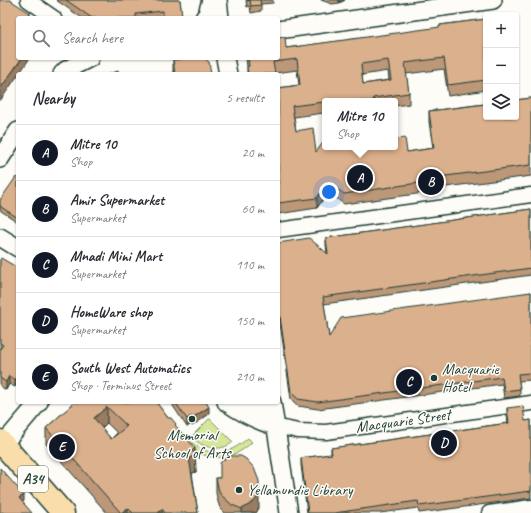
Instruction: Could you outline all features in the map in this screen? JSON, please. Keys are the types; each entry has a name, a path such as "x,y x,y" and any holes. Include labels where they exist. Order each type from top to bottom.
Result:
{"highway":[{"name":"A34","path":"1,444 63,513"}],"street":[{"path":"28,0 51,16"},
{"path":"206,16 211,0"},
{"path":"218,0 220,16"},
{"path":"280,30 493,0"},
{"path":"64,72 86,60"},
{"path":"225,60 228,72"},
{"path":"0,159 16,139"},
{"path":"280,230 531,195"},
{"path":"0,237 16,247"},
{"name":"Macquarie Street","path":"229,404 248,416 263,423 298,432 326,432 531,403"},
{"path":"1,444 37,404"},
{"name":"Macquarie Street","path":"254,404 276,426"},
{"path":"272,404 289,513"},
{"path":"489,513 531,507"}],"green space":[{"path":"209,419 233,442 223,447 212,448 201,444 191,437"},
{"path":"248,438 252,442 244,449 219,458 202,454 193,450 185,443 189,440 204,450 218,452 233,448"}],"building":[{"path":"0,0 10,0 30,13 28,16 16,16 16,60 21,60 0,89"},
{"path":"66,0 180,0 182,16 163,16 163,11 136,14 136,16 89,16"},
{"path":"250,0 260,0 261,5 251,6"},
{"path":"483,19 483,80 448,85 444,58 405,63 409,93 373,98 322,98 322,102 292,106 296,131 313,128 316,152 322,144 322,150 398,150 398,139 405,138 407,152 434,148 429,111 483,104 483,120 519,120 519,100 531,98 531,165 438,177 438,180 344,194 328,182 317,198 280,203 280,88 300,85 297,59 273,62 275,72 248,72 247,67 249,66 248,60 280,60 280,38 285,37 286,48 440,27 440,25","holes":["388,60 391,80 363,84 361,64"]},
{"path":"173,60 206,60 209,62 211,72 175,72"},
{"path":"16,177 16,217 1,207 0,200"},
{"path":"531,209 531,268 323,297 329,337 341,318 531,292 531,373 518,374 520,389 504,391 502,377 318,402 298,399 291,392 280,317 280,243 309,238 328,254 326,238"},
{"path":"1,258 16,267 16,378 15,380 9,376 6,382 0,378 0,349 3,345 0,343"},
{"path":"73,404 158,404 195,448 192,451 196,455 189,458 198,513 165,513 162,509 158,513 133,513 128,508 121,513 46,428","holes":["107,407 127,426 111,439 94,418"]},
{"path":"176,404 207,404 209,407 192,418 191,416 187,419"},
{"path":"523,406 525,421 531,420 531,491 419,506 418,501 334,513 308,513 301,458 332,454 331,448 509,423 507,408"},
{"name":"Yellamundie Library","path":"231,456 241,456 246,459 254,468 259,481 259,493 255,501 242,509 232,505 220,494 216,478 220,478 220,463"},
{"path":"0,468 24,495 19,498 32,513 0,513"}],"place":[{"name":"Mitre 10","path":"360,178"},
{"name":"Amir Supermarket","path":"431,182"},
{"name":"Macquarie Hotel","path":"434,378"},
{"name":"Mnadi Mini Mart","path":"409,382"},
{"name":"Memorial School of Arts","path":"192,419"},
{"name":"HomeWare shop","path":"444,443"},
{"name":"South West Automatics","path":"62,447"},
{"name":"Yellamundie Library","path":"239,490"}]}
